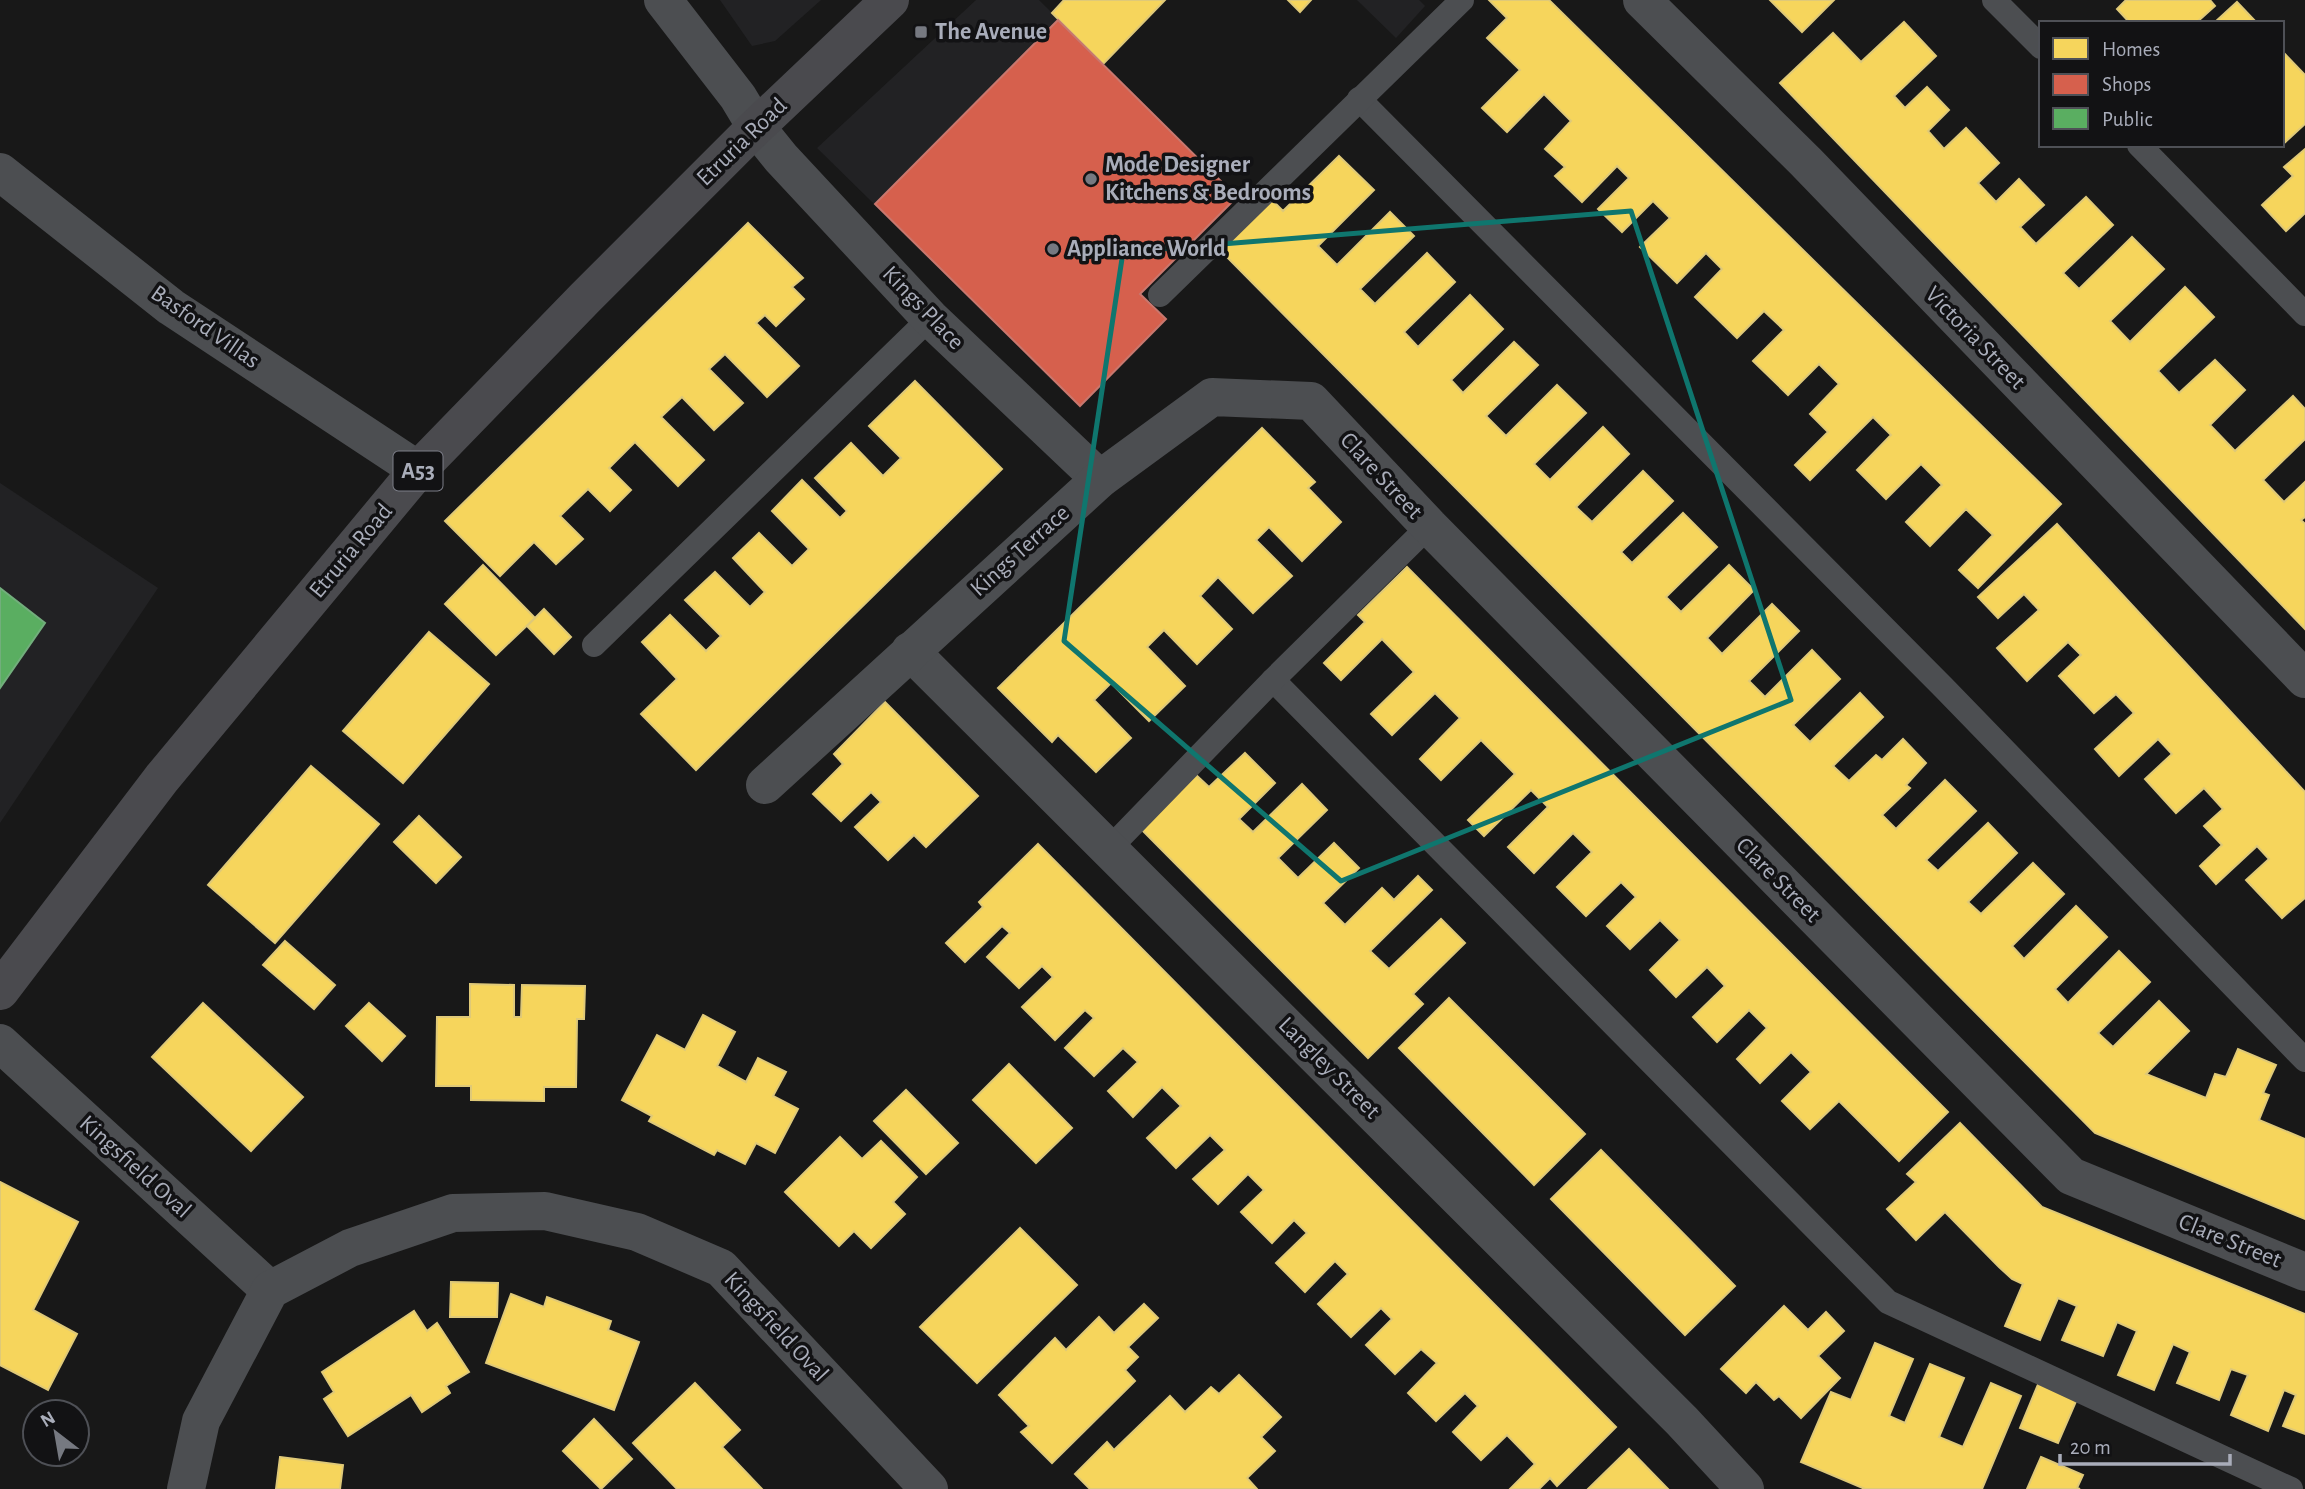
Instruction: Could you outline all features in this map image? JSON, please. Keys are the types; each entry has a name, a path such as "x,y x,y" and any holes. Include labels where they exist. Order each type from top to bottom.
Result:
{"highway":[{"name":"Etruria Road","path":"0,991 162,778 418,470 584,298 756,127 890,0"}],"street":[{"path":"663,0 738,97 756,127"},
{"name":"Victoria Street","path":"1642,0 1806,162 2305,679"},
{"name":"Kings Place","path":"756,127 781,158 930,318 1100,479"},
{"name":"Basford Villas","path":"0,172 170,306 418,470"},
{"name":"Kings Terrace","path":"765,785 1100,479 1212,397 1311,401"},
{"name":"Clare Street","path":"1311,401 1429,526 2071,1176 2305,1272"},
{"name":"Langley Street","path":"910,651 1682,1421 1745,1489"},
{"name":"Kingsfield Oval","path":"0,1044 270,1290 350,1248 453,1213 545,1211 637,1232 721,1268 929,1489"},
{"path":"186,1489 201,1421 270,1290"}],"lane":[{"path":"1160,295 1462,0"},
{"path":"1994,0 2039,45"},
{"path":"1359,99 1944,688 2305,1060"},
{"path":"2141,147 2305,314"},
{"path":"594,645 930,318"},
{"path":"1109,849 1273,680 1429,526"},
{"path":"1273,680 1888,1303 2291,1489"}],"highlighted area":[{"path":"1631,211 1791,700 1341,881 1064,641 1123,252"}],"shaded area":[{"path":"720,0 821,0 775,41 752,46"},
{"name":"Appliance World","path":"976,0 1039,0 1237,197 1141,293 1166,319 1080,406 817,148"},
{"path":"1357,0 1419,0 1425,6 1396,38"},
{"path":"0,483 158,588 0,823"}],"building: Homes":[{"path":"1064,0 1165,0 1103,64 1052,13"},
{"path":"1288,0 1311,0 1300,12"},
{"path":"1489,0 1549,0 2061,504 1978,588 1959,570 1993,535 1966,509 1930,546 1906,522 1942,485 1921,464 1886,499 1857,470 1891,435 1873,417 1810,480 1795,465 1828,432 1810,414 1839,384 1819,364 1788,395 1753,361 1784,330 1764,311 1737,338 1695,297 1722,269 1706,253 1677,283 1640,247 1670,218 1653,201 1622,232 1598,209 1629,178 1617,166 1582,202 1555,176 1565,167 1545,149 1571,121 1544,94 1507,132 1482,108 1520,70 1487,38 1507,18"},
{"path":"1770,0 1834,0 1802,32"},
{"path":"2126,0 2210,0 2215,6 2198,21 2128,21 2117,9"},
{"path":"2237,2 2255,21 2216,21"},
{"path":"1904,22 1936,56 1894,96 1905,108 1927,87 1949,110 1928,131 1944,149 1966,128 1999,163 1978,183 1996,202 2019,179 2044,205 2020,227 2036,244 2086,197 2113,225 2063,273 2079,289 2132,237 2164,269 2110,321 2130,342 2185,287 2214,317 2158,371 2179,393 2215,360 2245,390 2210,425 2235,451 2293,396 2305,409 2305,439 2263,480 2284,502 2305,482 2305,517 2301,520 2305,524 2305,629 1780,83 1833,33 1861,62"},
{"path":"2284,53 2305,75 2305,124 2284,143"},
{"path":"2305,149 2305,213 2286,231 2262,205 2293,176 2284,167"},
{"path":"1339,156 1374,190 1318,246 1337,265 1390,212 1414,236 1360,289 1375,304 1427,253 1455,282 1404,332 1418,347 1470,295 1503,329 1451,380 1463,393 1514,342 1538,365 1486,416 1506,436 1557,385 1586,413 1534,464 1550,480 1603,427 1629,454 1576,507 1592,522 1643,471 1673,501 1621,552 1632,563 1683,513 1717,547 1666,597 1681,612 1729,565 1754,590 1707,638 1722,654 1772,604 1799,631 1749,681 1765,697 1812,650 1840,679 1793,725 1810,742 1860,693 1883,717 1833,766 1849,781 1876,755 1882,760 1903,739 1926,763 1906,785 1910,788 1882,815 1896,829 1945,780 1976,811 1926,860 1938,871 1988,823 2017,853 1968,902 1981,914 2033,863 2064,894 2012,946 2024,959 2076,906 2107,937 2055,989 2068,1003 2119,951 2150,982 2098,1033 2113,1047 2159,1001 2189,1031 2146,1074 2206,1098 2215,1074 2226,1077 2238,1049 2276,1065 2263,1093 2269,1095 2259,1120 2305,1139 2305,1219 2095,1133 1218,248 1269,197 1283,211"},
{"path":"748,223 803,278 792,287 804,299 776,326 765,315 756,323 799,366 767,397 725,354 709,369 743,403 714,430 682,397 661,417 704,460 678,486 635,442 609,468 631,490 610,511 588,489 560,516 583,539 556,564 534,542 500,576 445,521"},
{"path":"915,381 1002,469 696,770 641,714 677,679 642,642 670,615 706,651 721,636 685,600 715,572 750,607 765,592 733,558 759,533 792,566 809,549 772,511 802,480 840,518 847,511 815,478 851,443 883,476 901,458 869,426"},
{"path":"1262,428 1315,482 1308,488 1341,522 1302,561 1269,527 1256,540 1292,576 1253,613 1218,577 1200,596 1232,629 1197,664 1164,630 1147,647 1185,686 1149,721 1111,683 1094,700 1131,738 1096,772 1058,735 1052,742 998,688"},
{"path":"2057,524 2305,792 2305,898 2282,918 2246,880 2269,859 2257,846 2216,884 2200,866 2222,845 2204,826 2223,809 2204,788 2176,813 2145,779 2172,754 2158,739 2119,776 2095,749 2134,713 2116,694 2094,713 2059,676 2081,655 2068,642 2027,681 1997,648 2039,610 2024,594 1998,618 1978,597"},
{"path":"483,565 535,618 496,655 445,604"},
{"path":"1407,567 1948,1112 1899,1161 1839,1101 1810,1129 1782,1101 1811,1072 1791,1052 1760,1083 1737,1059 1767,1028 1749,1010 1717,1042 1693,1017 1725,986 1707,967 1676,997 1650,970 1680,940 1660,920 1630,949 1607,926 1636,897 1621,882 1586,916 1557,887 1592,852 1573,833 1534,873 1508,847 1548,807 1531,790 1484,836 1468,820 1515,774 1481,740 1441,780 1420,759 1460,718 1435,693 1392,735 1371,714 1414,672 1382,639 1341,680 1324,663 1365,622 1358,615"},
{"path":"544,609 571,637 554,654 527,626"},
{"path":"429,632 489,684 403,783 343,731"},
{"path":"885,702 978,796 926,847 914,835 888,860 855,827 881,802 871,792 841,821 813,794 843,764 834,754"},
{"path":"1245,753 1275,783 1239,819 1253,832 1302,784 1327,810 1278,858 1298,878 1334,843 1359,868 1323,903 1345,925 1382,888 1394,900 1418,876 1432,890 1370,951 1389,969 1441,919 1465,943 1413,994 1423,1004 1368,1058 1141,829 1196,775 1209,787"},
{"path":"311,766 379,824 275,943 208,885"},
{"path":"419,816 461,857 436,883 394,842"},
{"path":"1038,844 1616,1427 1557,1486 1550,1478 1539,1489 1510,1489 1535,1464 1507,1435 1481,1460 1453,1432 1478,1406 1465,1393 1436,1421 1408,1393 1437,1363 1421,1349 1395,1374 1366,1345 1392,1319 1381,1308 1351,1337 1318,1304 1348,1274 1335,1261 1305,1292 1276,1263 1307,1233 1294,1220 1272,1243 1241,1212 1264,1190 1248,1174 1218,1204 1193,1179 1225,1150 1210,1135 1176,1168 1147,1138 1181,1106 1162,1087 1133,1117 1108,1091 1138,1062 1123,1048 1094,1076 1065,1048 1094,1018 1085,1010 1055,1040 1022,1007 1053,977 1042,966 1019,988 987,957 1010,933 1002,926 965,962 946,943 983,907 979,902"},
{"path":"285,941 335,985 314,1009 263,965"},
{"path":"470,984 514,985 514,1017 521,1017 522,985 585,986 584,1019 577,1019 576,1087 544,1087 544,1101 471,1100 471,1086 436,1086 437,1017 470,1017"},
{"path":"1449,998 1585,1134 1534,1185 1399,1048"},
{"path":"203,1003 303,1097 251,1151 152,1057"},
{"path":"369,1003 405,1036 382,1061 346,1026"},
{"path":"703,1015 735,1032 717,1066 746,1082 758,1058 786,1072 773,1096 798,1109 775,1153 756,1143 745,1164 717,1150 714,1155 649,1121 652,1116 622,1100 657,1035 685,1050"},
{"path":"1009,1064 1072,1128 1036,1163 973,1100"},
{"path":"906,1090 958,1143 926,1174 874,1121"},
{"path":"1960,1123 2042,1207 2305,1314 2305,1434 2283,1426 2296,1395 2284,1390 2268,1431 2231,1415 2248,1375 2231,1369 2219,1400 2177,1383 2190,1352 2173,1344 2154,1390 2118,1375 2137,1331 2117,1322 2103,1356 2062,1340 2077,1306 2058,1298 2040,1340 2005,1326 2023,1284 2012,1279 1999,1267 1945,1212 1916,1240 1887,1209 1916,1182 1907,1174"},
{"path":"840,1137 862,1159 881,1141 917,1177 893,1202 905,1214 871,1248 854,1231 839,1246 785,1192"},
{"path":"1601,1150 1735,1286 1685,1335 1551,1199"},
{"path":"0,1182 78,1222 33,1310 77,1334 48,1390 0,1365"},
{"path":"1020,1228 1077,1285 977,1383 920,1327"},
{"path":"451,1282 498,1283 497,1317 450,1317"},
{"path":"511,1294 544,1307 547,1297 611,1321 608,1330 639,1342 614,1410 486,1363"},
{"path":"1144,1304 1158,1318 1128,1347 1138,1357 1125,1370 1135,1381 1052,1463 1021,1432 1029,1426 999,1395 1055,1338 1066,1350 1099,1317 1114,1333"},
{"path":"1784,1306 1808,1330 1826,1312 1844,1331 1818,1356 1840,1378 1801,1418 1779,1396 1774,1400 1756,1382 1746,1393 1721,1369"},
{"path":"414,1311 427,1331 437,1323 469,1372 446,1386 450,1393 422,1412 411,1395 348,1436 324,1399 334,1392 322,1372"},
{"path":"1875,1343 1913,1359 1889,1416 1905,1423 1930,1364 1964,1378 1939,1437 1963,1447 1991,1383 2021,1396 1982,1489 1865,1489 1801,1462 1831,1392 1851,1400"},
{"path":"1239,1375 1281,1417 1261,1437 1275,1451 1247,1478 1257,1489 1090,1489 1075,1474 1107,1442 1114,1450 1170,1396 1185,1412 1211,1387 1219,1394"},
{"path":"2039,1382 2077,1399 2058,1443 2020,1428"},
{"path":"695,1383 740,1430 722,1447 762,1489 677,1489 633,1443"},
{"path":"594,1419 632,1459 601,1489 563,1451"},
{"path":"1629,1449 1668,1489 1588,1489"},
{"path":"280,1457 343,1465 340,1489 276,1489"},
{"path":"2041,1457 2083,1475 2077,1488 2080,1489 2027,1489"}],"building: Shops":[{"name":"Appliance World","path":"1058,20 1237,197 1140,294 1166,319 1080,406 875,204"}],"building: Public":[{"path":"0,588 45,623 0,688"}],"place":[{"name":"The Avenue","path":"921,32"},
{"name":"Mode Designer Kitchens & Bedrooms","path":"1091,179"},
{"name":"Appliance World","path":"1053,249"}]}
